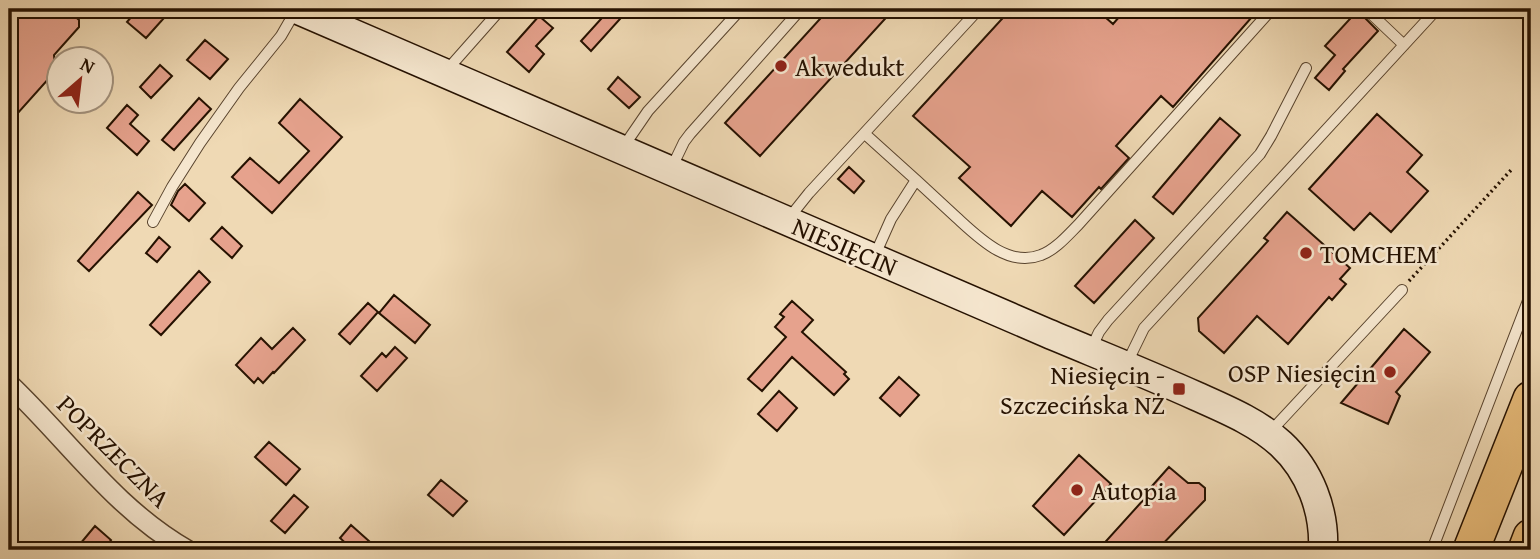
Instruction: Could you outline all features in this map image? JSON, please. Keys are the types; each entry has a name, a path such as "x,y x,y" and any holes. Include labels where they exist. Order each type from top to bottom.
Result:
{"highway":[{"path":"1471,550 1531,399"},
{"path":"1526,550 1531,537"}],"street":[{"name":"NIESIĘCIN","path":"296,9 1223,409 1269,434 1291,454 1314,492 1322,523 1323,550"},
{"name":"POPRZECZNA","path":"9,384 127,506 164,537 187,550"}],"lane":[{"path":"153,222 200,143 239,88 281,36 296,9"},
{"path":"444,73 501,9"},
{"path":"621,151 648,111 741,9"},
{"path":"670,171 690,134 801,9"},
{"path":"788,221 803,200 979,9"},
{"path":"865,134 993,248 1011,256 1037,257 1058,244 1078,225 1272,9"},
{"path":"1310,9 1322,13 1340,9"},
{"path":"1366,9 1404,45"},
{"path":"1125,366 1144,328 1437,9"},
{"path":"1090,351 1108,320 1263,149 1306,68"},
{"path":"874,258 891,219 916,180"},
{"path":"1269,434 1402,290"},
{"path":"1432,550 1531,293"}],"path":[{"path":"1402,290 1512,169"}],"building":[{"path":"9,9 67,9 79,20 79,27 62,46 46,46 46,82 9,123"},
{"path":"138,9 152,9 163,19 146,38 127,22"},
{"path":"610,9 629,9 591,51 581,41"},
{"path":"829,9 894,9 760,156 725,123"},
{"path":"1011,9 1096,9 1113,24 1126,9 1259,9 1173,107 1161,96 1116,146 1129,158 1072,217 1042,191 1011,226 959,178 970,167 913,116"},
{"path":"1359,9 1378,31 1343,69 1345,71 1329,90 1315,78 1335,55 1325,46"},
{"path":"539,16 553,28 536,46 544,54 529,72 507,52"},
{"path":"205,40 228,59 210,79 187,60"},
{"path":"160,65 172,76 151,98 140,87"},
{"path":"618,77 640,97 629,108 608,89"},
{"path":"199,98 211,109 174,150 162,140"},
{"path":"300,99 342,137 272,213 232,177 250,158 279,183 309,151 279,123"},
{"path":"127,105 138,115 130,124 149,141 137,155 107,128"},
{"path":"1377,114 1422,155 1407,172 1428,191 1391,232 1370,213 1354,230 1309,189"},
{"path":"1220,118 1240,135 1173,214 1153,197"},
{"path":"849,167 864,181 854,193 838,179"},
{"path":"185,184 205,203 189,221 171,205"},
{"path":"138,192 152,205 89,271 78,261"},
{"path":"1287,212 1350,268 1340,279 1346,284 1332,300 1329,297 1288,344 1257,316 1224,353 1199,331 1198,318 1268,241 1264,238"},
{"path":"1135,220 1154,238 1094,303 1075,286"},
{"path":"222,227 242,246 232,258 211,239"},
{"path":"159,237 170,247 157,262 146,253"},
{"path":"199,271 210,282 161,335 150,325"},
{"path":"394,295 430,325 415,343 379,313"},
{"path":"792,301 813,320 802,332 846,372 844,374 849,379 834,395 792,357 762,391 748,379 786,337 775,327 784,317 780,314"},
{"path":"368,303 378,312 350,344 339,334"},
{"path":"293,328 305,340 263,383 258,378 254,383 236,365 261,338 272,349"},
{"name":"OSP Niesięcin","path":"1404,329 1430,352 1396,392 1400,396 1388,424 1341,403"},
{"path":"395,347 407,358 377,391 361,376 382,353 386,357"},
{"path":"899,377 919,395 900,416 880,398"},
{"path":"779,391 797,408 777,431 758,414"},
{"path":"269,442 300,469 286,485 255,457"},
{"path":"1079,455 1111,484 1064,535 1033,506"},
{"path":"1169,467 1188,483 1199,483 1205,488 1205,500 1157,550 1098,550 1146,497 1144,495"},
{"path":"441,480 467,501 453,516 428,495"},
{"path":"294,495 308,507 285,533 271,521"},
{"path":"351,525 379,550 353,550 340,538"},
{"path":"95,526 111,540 103,550 75,550"}],"place":[{"name":"Akwedukt","path":"781,66"},
{"name":"TOMCHEM","path":"1306,253"},
{"name":"OSP Niesięcin","path":"1390,372"},
{"name":"Niesięcin - Szczecińska NŻ","path":"1179,389"},
{"name":"Autopia","path":"1077,490"}]}
